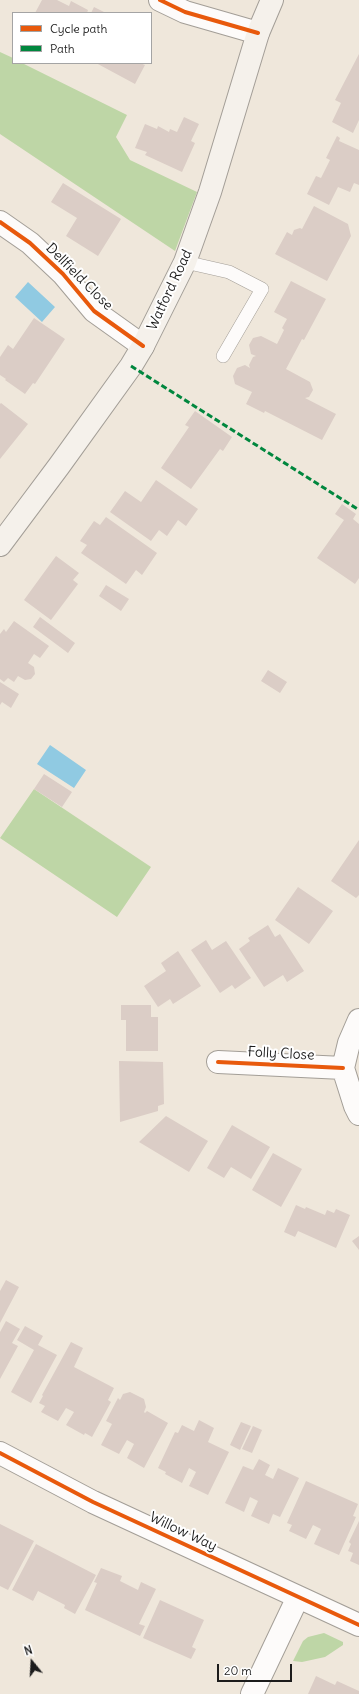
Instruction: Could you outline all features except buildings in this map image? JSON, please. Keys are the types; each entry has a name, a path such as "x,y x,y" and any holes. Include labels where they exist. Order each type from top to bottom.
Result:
{"main road":[{"name":"Watford Road","path":"0,545 131,366 143,346 185,262 210,192 258,33 272,0"}],"street":[{"path":"160,0 185,12 258,33"},
{"name":"Dellfield Close","path":"0,222 30,243 63,274 94,311 143,346"},
{"path":"359,1020 349,1043 343,1068 359,1114"},
{"name":"Folly Close","path":"218,1062 343,1068"},
{"name":"Willow Way","path":"0,1453 93,1502 359,1625"},
{"path":"252,1694 298,1598"}],"lane":[{"path":"185,262 229,272 262,289 223,356"}],"green space":[{"path":"0,52 12,58 12,64 24,64 127,115 116,137 130,160 197,192 175,251 0,134"},
{"path":"34,789 151,867 117,917 0,838"},
{"path":"324,1633 343,1642 343,1645 325,1657 302,1662 293,1661 303,1641 308,1637"}],"water":[{"path":"28,282 55,307 42,322 15,297"},
{"path":"50,745 86,770 74,788 37,764"}],"marked path":[{"path":"131,366 359,510"}],"cycle path":[{"path":"160,0 185,12 258,33"},
{"path":"0,222 30,243 63,274 94,311 143,346"},
{"path":"218,1062 343,1068"},
{"path":"0,1453 93,1502 359,1625"}]}
